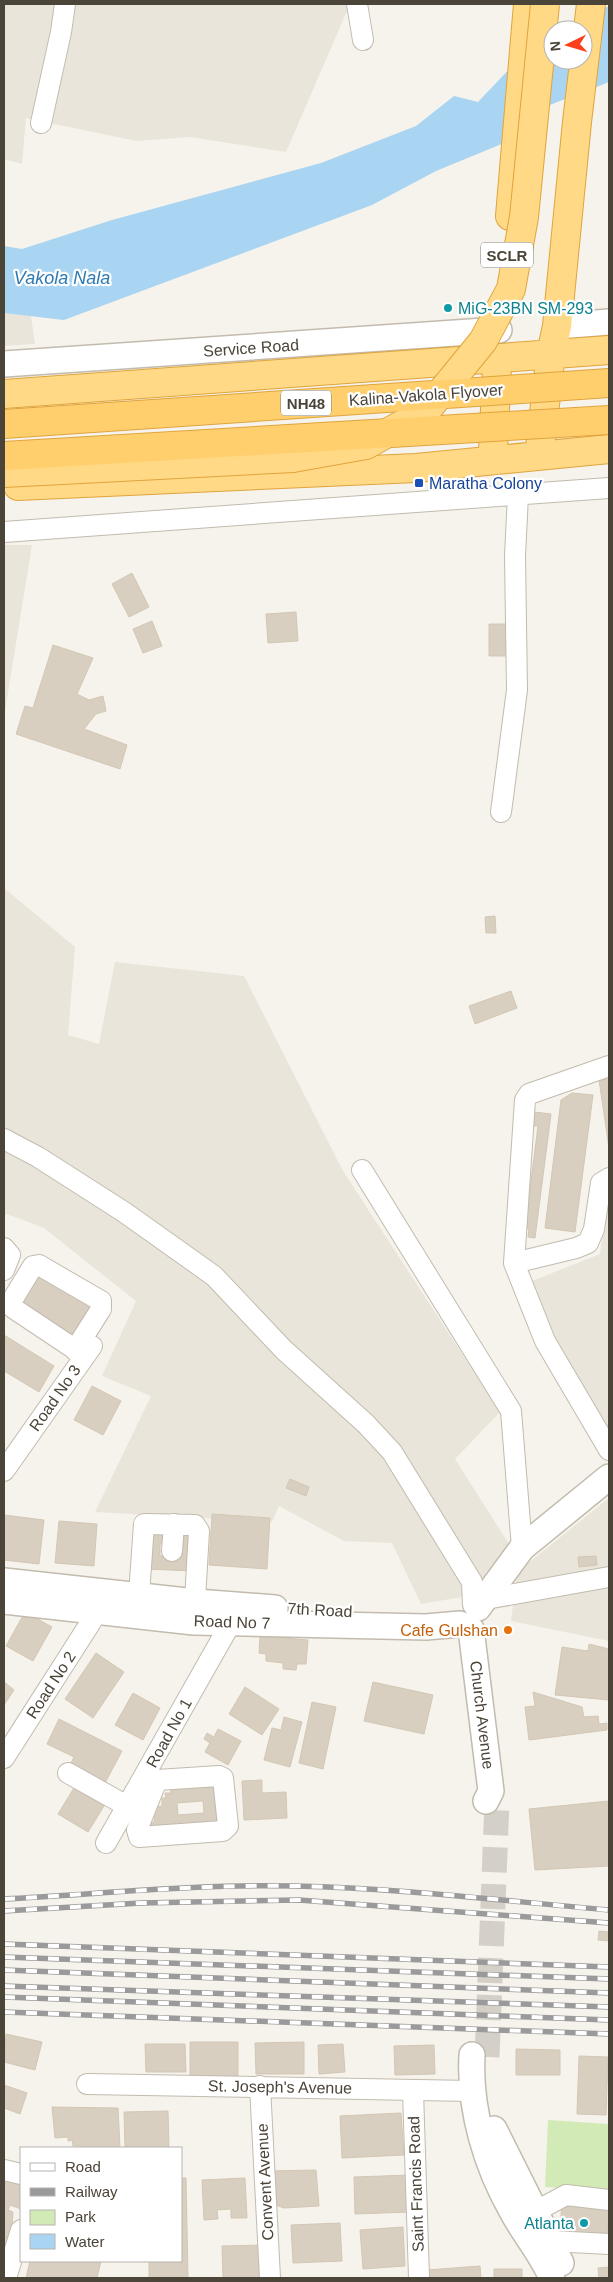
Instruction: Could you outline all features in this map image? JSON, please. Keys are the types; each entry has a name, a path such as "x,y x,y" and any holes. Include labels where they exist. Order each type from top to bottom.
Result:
{"highway":[{"name":"SCLR","path":"493,460 499,330 528,4"},
{"path":"4,473 294,458 366,445 426,411 483,341 511,289 524,217 545,4"},
{"path":"539,456 551,354 557,326 577,122 591,4"},
{"path":"4,394 609,350"},
{"name":"Kalina-Vakola Flyover","path":"4,424 609,383"},
{"name":"NH48","path":"4,456 609,420"},
{"path":"4,486 416,468 609,450"}],"street":[{"path":"41,123 62,32 64,4"},
{"path":"357,4 363,40"},
{"path":"557,326 609,322"},
{"name":"Service Road","path":"4,364 499,330"},
{"path":"4,532 609,488"},
{"path":"501,812 517,690 515,556 518,495"},
{"path":"609,1066 529,1094 525,1100 514,1263 545,1341 609,1450"},
{"path":"4,1139 38,1157 124,1212 214,1276 284,1350 366,1424 392,1452 472,1582 474,1591 471,1613"},
{"path":"362,1170 511,1411 522,1548"},
{"path":"514,1263 576,1248 588,1242 594,1229 601,1183 609,1178"},
{"path":"4,1248 10,1255 4,1270"},
{"path":"39,1265 98,1297 100,1300 101,1309 80,1353 14,1308 11,1304 33,1266 39,1265"},
{"name":"Road No 3","path":"4,1471 80,1353 106,1326"},
{"path":"471,1613 522,1548 609,1477"},
{"path":"138,1606 144,1524 195,1525 199,1531 195,1612"},
{"path":"172,1551 174,1524"},
{"path":"471,1613 609,1578"},
{"path":"4,1581 103,1602"},
{"name":"Road No 7","path":"4,1601 103,1602 195,1612 426,1627 471,1613"},
{"name":"Road No 2","path":"4,1758 103,1602"},
{"name":"Church Avenue","path":"471,1613 492,1798"},
{"name":"Road No 1","path":"138,1826 110,1835 127,1806 150,1781 235,1614"},
{"path":"68,1772 127,1806"},
{"path":"219,1776 223,1778 225,1782 228,1826 223,1831 142,1838 137,1834 138,1826 150,1781 219,1776"},
{"path":"552,2278 526,2217 490,2121 486,2086 479,2056 470,2080 478,2125 491,2162 526,2217 550,2241 569,2278"},
{"name":"St. Joseph's Avenue","path":"87,2084 472,2091"},
{"name":"Convent Avenue","path":"260,2086 270,2278"},
{"name":"Saint Francis Road","path":"413,2091 420,2278"},
{"path":"4,2170 20,2174"},
{"path":"526,2217 566,2195 609,2200"},
{"path":"6,2278 20,2233"},
{"path":"550,2241 609,2244"}],"shaded area":[{"path":"4,4 350,4 286,152 190,137 136,141 26,118 22,164 4,159"},
{"path":"4,313 31,316 35,344 4,346"},
{"path":"4,545 32,545 4,717"},
{"path":"4,888 75,947 68,1035 99,1044 115,962 244,976 343,1171 500,1412 455,1459 514,1552 462,1597 421,1604 392,1543 344,1541 279,1506 272,1522 95,1512 151,1396 102,1376 136,1301 44,1228 4,1213"},
{"path":"609,1201 609,1446 517,1287 600,1254 606,1202"},
{"path":"609,1498 609,1641 511,1621 517,1572"}],"green space":[{"path":"548,2120 609,2124 609,2191 545,2187"}],"water":[{"name":"Vakola Nala","path":"609,6 609,82 529,113 504,143 436,171 372,205 64,320 4,313 4,246 22,249 112,220 321,163 416,126 454,96 478,102 533,44 543,52 543,70 593,70 593,20 582,20"}],"building":[{"path":"132,573 149,607 129,617 112,584"},
{"path":"296,612 298,641 268,643 266,614"},
{"path":"152,621 162,646 143,653 133,629"},
{"path":"489,624 508,624 508,656 489,656"},
{"path":"53,645 93,658 77,694 89,700 103,696 106,711 96,714 84,729 127,745 120,769 16,734 25,706 33,708"},
{"path":"495,916 496,933 486,933 485,917"},
{"path":"511,991 517,1008 475,1024 469,1006"},
{"path":"609,1079 609,1148 599,1080"},
{"path":"572,1093 593,1095 575,1232 545,1228 561,1100"},
{"path":"534,1112 551,1114 535,1238 528,1237 529,1229 525,1228 538,1126 533,1126"},
{"path":"37,1268 98,1304 75,1339 17,1302"},
{"path":"4,1335 54,1366 39,1392 4,1371"},
{"path":"92,1386 121,1401 103,1435 74,1420"},
{"path":"290,1479 309,1487 306,1496 286,1488"},
{"path":"212,1514 270,1518 267,1569 209,1565"},
{"path":"4,1515 44,1520 39,1564 4,1560"},
{"path":"59,1521 97,1524 94,1566 55,1563"},
{"path":"147,1525 166,1526 165,1544 160,1544 160,1556 177,1557 178,1531 195,1532 193,1571 145,1569"},
{"path":"596,1556 597,1565 579,1567 578,1557"},
{"path":"25,1612 52,1627 33,1661 6,1646"},
{"path":"260,1636 308,1640 306,1664 297,1664 296,1670 283,1669 283,1663 266,1661 266,1654 259,1653"},
{"path":"589,1644 609,1649 609,1700 555,1695 562,1647 588,1651"},
{"path":"96,1653 124,1672 93,1718 65,1699"},
{"path":"4,1682 14,1690 4,1705"},
{"path":"373,1682 433,1695 424,1734 364,1721"},
{"path":"245,1687 279,1709 262,1735 229,1714"},
{"path":"533,1692 582,1707 584,1717 598,1716 599,1724 607,1723 607,1730 529,1740 525,1707 535,1706"},
{"path":"133,1693 160,1708 143,1740 115,1725"},
{"path":"312,1702 336,1707 323,1769 299,1763"},
{"path":"284,1717 302,1722 290,1767 264,1760 272,1728 281,1730"},
{"path":"59,1719 122,1751 105,1783 70,1765 74,1757 47,1744"},
{"path":"218,1729 241,1741 228,1765 205,1752 210,1743 204,1739 207,1733 214,1737"},
{"path":"262,1780 262,1793 286,1792 287,1818 244,1820 242,1781"},
{"path":"77,1783 107,1801 88,1832 58,1814"},
{"path":"223,1783 225,1823 144,1832 144,1823 154,1822 156,1807 162,1806 162,1798 166,1798 165,1793 171,1793 170,1784","holes":["203,1801 204,1813 178,1815 177,1803"]},
{"path":"609,1801 609,1866 535,1870 529,1809"},
{"path":"599,1931 609,1932 609,1941 598,1940"},
{"path":"6,2034 42,2042 35,2070 4,2062"},
{"path":"190,2042 238,2042 238,2076 190,2076"},
{"path":"304,2042 304,2074 256,2074 255,2043"},
{"path":"145,2044 185,2044 186,2072 146,2072"},
{"path":"343,2044 345,2072 319,2074 318,2045"},
{"path":"434,2045 435,2074 395,2075 394,2046"},
{"path":"516,2049 560,2050 560,2075 516,2075"},
{"path":"579,2056 608,2057 606,2115 577,2114"},
{"path":"4,2085 27,2093 20,2114 4,2108"},
{"path":"52,2107 118,2108 120,2147 73,2146 72,2140 68,2141 68,2137 55,2138"},
{"path":"168,2111 169,2147 125,2147 124,2112"},
{"path":"401,2113 404,2155 342,2158 340,2116"},
{"path":"316,2170 319,2206 284,2208 267,2202 268,2171"},
{"path":"410,2175 411,2212 355,2214 354,2177"},
{"path":"182,2178 186,2178 188,2278 149,2278 149,2262 182,2262"},
{"path":"245,2178 247,2218 231,2218 231,2209 217,2210 218,2219 204,2220 202,2180"},
{"path":"4,2181 20,2182 20,2209 10,2205 8,2210 13,2212 12,2227 14,2227 4,2257"},
{"name":"Atlanta","path":"562,2198 609,2201 608,2237 560,2234"},
{"path":"340,2223 342,2261 293,2263 291,2225"},
{"path":"403,2227 405,2266 363,2269 360,2230"},
{"path":"263,2245 264,2278 223,2278 222,2246"},
{"path":"30,2262 101,2262 97,2278 26,2278"},
{"path":"480,2266 481,2278 427,2278 427,2270"},
{"path":"609,2267 609,2278 599,2278 598,2268"},
{"path":"494,2269 522,2269 522,2278 494,2278"}],"tunnel":[{"path":"487,2057 497,1801"}],"railway":[{"path":"4,1899 186,1888 295,1886 413,1892 609,1910"},
{"path":"4,1911 141,1903 299,1900 609,1923"},
{"path":"4,1944 609,1967"},
{"path":"4,1957 609,1979"},
{"path":"4,1970 609,1993"},
{"path":"4,1986 609,2007"},
{"path":"4,1997 609,2020"},
{"path":"4,2012 609,2034"}],"place":[{"name":"MiG-23BN SM-293","path":"448,308"},
{"name":"Maratha Colony","path":"419,483"},
{"name":"Cafe Gulshan","path":"508,1630"},
{"name":"Atlanta","path":"584,2223"}]}
